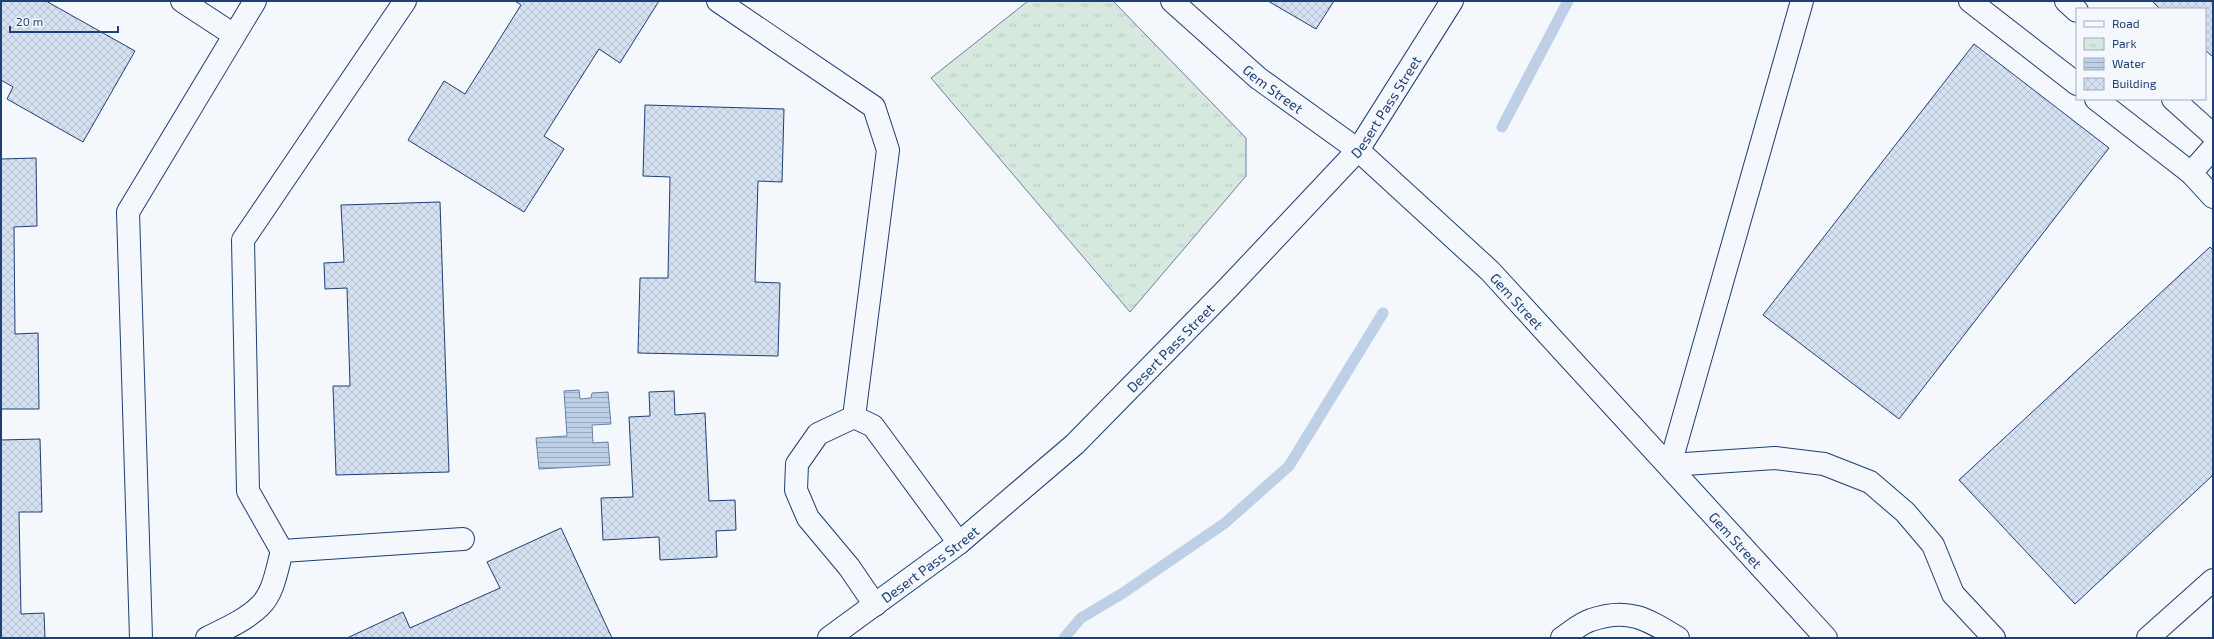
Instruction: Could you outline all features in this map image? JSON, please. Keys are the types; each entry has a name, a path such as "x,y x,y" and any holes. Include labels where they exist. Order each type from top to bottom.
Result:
{"street":[{"path":"182,1 234,35"},
{"path":"141,638 128,212 255,1"},
{"path":"718,1 874,107 877,114 888,150 854,417"},
{"name":"Gem Street","path":"1172,1 1258,78 1358,150 1490,271 1670,465 1826,638"},
{"name":"Desert Pass Street","path":"828,638 959,543 1075,444 1228,288 1358,150 1452,1"},
{"path":"1802,1 1670,465 1775,458 1824,464 1870,482 1905,512 1933,545 1953,594 1993,637"},
{"path":"1970,1 2076,83"},
{"path":"2066,1 2076,10"},
{"path":"207,638 243,630 270,590 282,551 248,491 243,240 398,4"},
{"path":"2097,100 2191,172 2213,197"},
{"path":"2174,100 2213,135"},
{"path":"2191,172 2213,148"},
{"path":"854,417 873,426 959,543"},
{"path":"854,417 818,434 797,464 796,490 808,518 848,567 875,605"},
{"path":"282,551 463,539"},
{"path":"2148,638 2213,580"},
{"path":"1562,638 1590,620 1622,613 1652,622 1678,638"}],"green space":[{"path":"1028,1 1113,1 1246,138 1246,176 1130,312 931,78"}],"water":[{"path":"579,390 580,399 591,398 592,393 608,392 611,424 592,425 593,443 608,442 610,465 539,469 536,438 567,436 564,391"}],"building":[{"path":"1,1 46,1 135,51 83,142 7,99 13,87 1,80"},
{"path":"515,1 659,1 620,63 599,49 544,136 564,149 524,212 408,140 444,81 465,94 521,5"},
{"path":"1268,1 1334,1 1316,29"},
{"path":"2152,1 2213,1 2213,57 2206,51 2206,8 2159,8"},
{"path":"1974,44 2109,148 1899,419 1763,315"},
{"path":"645,105 784,109 782,182 758,181 755,282 780,283 778,356 638,353 640,278 668,278 670,177 643,176"},
{"path":"36,158 37,226 14,227 15,334 38,333 39,409 1,409 1,159"},
{"path":"440,202 449,472 336,475 333,386 350,386 347,288 325,289 324,263 344,262 341,205"},
{"path":"2210,247 2213,250 2213,475 2075,604 1959,480"},
{"path":"674,391 675,415 705,413 709,501 735,500 736,530 716,531 717,557 660,560 659,537 603,540 601,498 633,497 629,417 650,416 649,392"},
{"path":"40,439 42,512 19,512 21,614 44,613 45,638 1,638 1,440"},
{"path":"561,528 612,638 347,638 403,612 410,628 500,588 487,562"}],"waterway":[{"path":"1502,127 1568,1"},
{"path":"1064,638 1081,618 1123,593 1225,523 1289,466 1383,313"}]}
